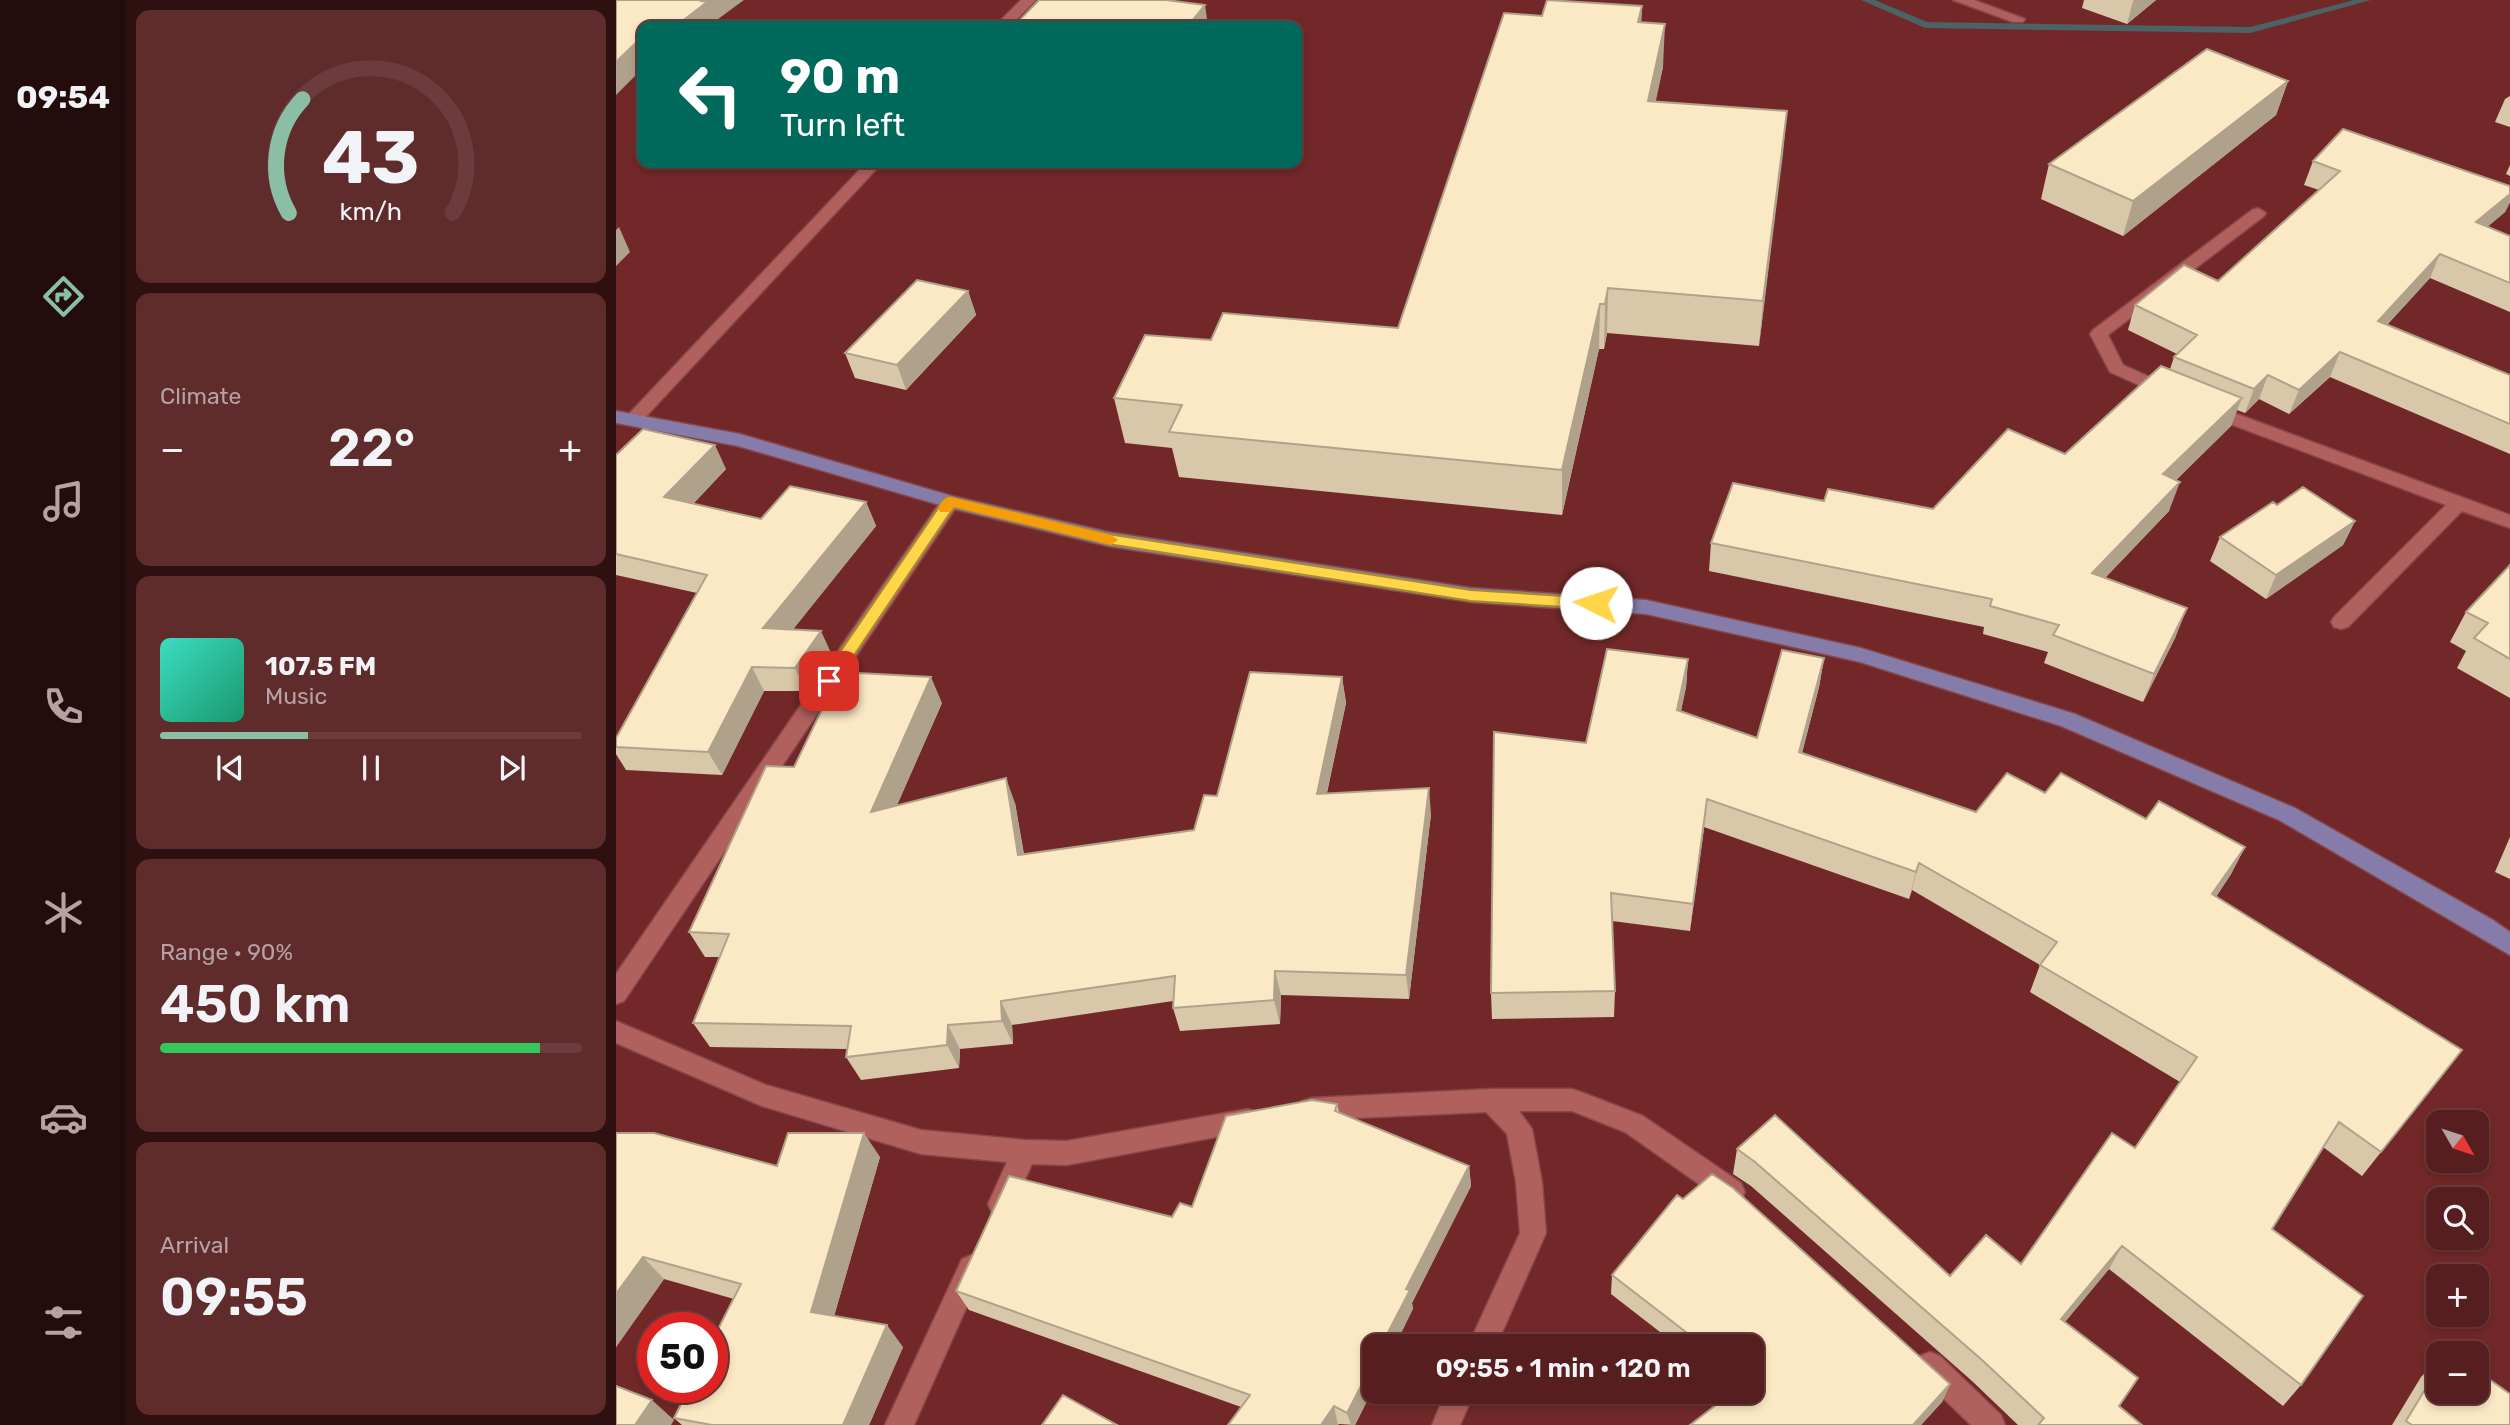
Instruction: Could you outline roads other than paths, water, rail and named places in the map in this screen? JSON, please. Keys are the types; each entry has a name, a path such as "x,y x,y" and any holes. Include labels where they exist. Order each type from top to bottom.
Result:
{"main road":[{"path":"625,418 740,440 950,502 1108,539 1458,593 1646,607 1861,655 2068,720 2287,814 2485,927 2510,945"}],"street":[{"path":"1007,21 1029,0"},
{"path":"1960,0 2018,19"},
{"path":"625,418 869,168"},
{"path":"2258,213 2099,334 2116,368 2187,401 2510,522"},
{"path":"616,994 950,502"},
{"path":"2341,622 2458,504"},
{"path":"616,1032 762,1095 921,1142 1025,1152 1067,1153 1321,1107 1491,1100 1572,1100 1634,1124 1750,1206"},
{"path":"1487,1334 1533,1233 1529,1182 1519,1129 1491,1100"},
{"path":"991,1227 1025,1152"},
{"path":"899,1425 979,1251"},
{"path":"1910,1348 1991,1425"},
{"path":"1446,1425 1455,1404"}],"waterway":[{"path":"1866,0 1925,25 2250,30 2366,0"}]}
